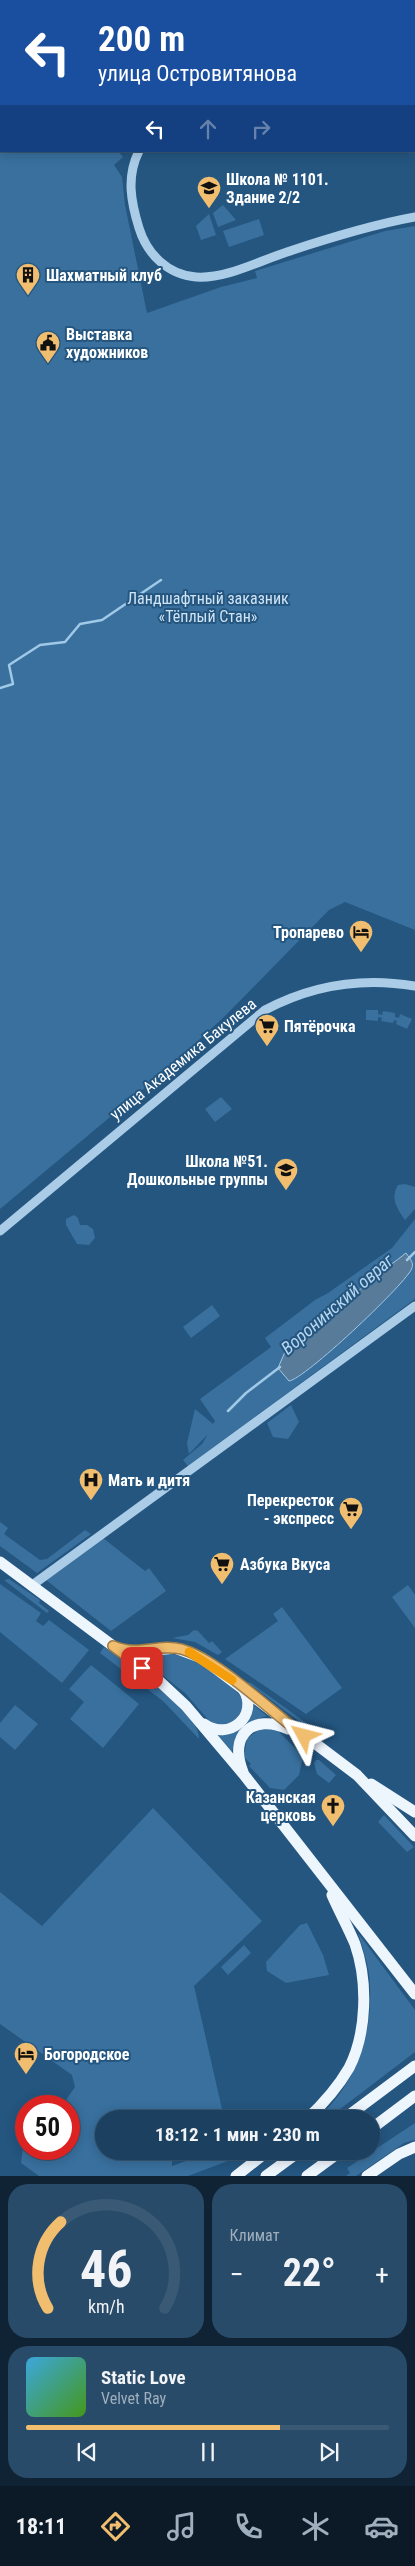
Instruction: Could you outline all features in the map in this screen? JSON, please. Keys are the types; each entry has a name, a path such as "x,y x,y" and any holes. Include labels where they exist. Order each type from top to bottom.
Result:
{"main road":[{"path":"0,1562 156,1678"},
{"path":"113,1646 138,1652 175,1648"},
{"path":"415,1812 357,1775 202,1658 175,1648 163,1649 149,1658 148,1669 199,1720 415,1994"},
{"path":"199,1720 208,1727 220,1731 230,1730 237,1726 245,1716 248,1708 247,1697 242,1688"},
{"path":"245,1776 239,1761 238,1749 242,1738 252,1726 262,1723 273,1723 304,1736"},
{"path":"357,1775 415,1836"},
{"path":"316,2110 328,2098 349,2068 359,2036 363,2006 363,1979 358,1956 324,1877"},
{"path":"356,2110 415,2066"},
{"path":"380,2123 415,2096"},
{"path":"367,2176 415,2147"},
{"path":"236,2176 257,2160"},
{"path":"247,2176 259,2160"},
{"path":"266,2176 288,2160"},
{"path":"307,2176 329,2160"}],"street":[{"path":"138,152 133,162 130,186 145,244 160,262 182,274 195,277 218,275 334,236 378,224 415,217"},
{"name":"улица Академика Бакулева","path":"0,1231 265,1010 308,991 335,985 378,982 415,986"},
{"path":"31,1586 415,1306"}],"green space":[{"name":"Ландшафтный заказник «Тёплый Стан»","path":"0,152 119,152 123,157 114,165 122,177 125,205 147,313 221,287 257,278 255,271 385,231 415,226 415,930 345,902 329,910 223,1018 158,1077 0,1209"},
{"path":"223,205 236,220 218,227 213,213"},
{"path":"209,214 216,235 201,240 196,226"},
{"path":"259,219 264,235 229,247 223,231"},
{"path":"366,1010 378,1010 378,1014 382,1015 383,1011 395,1013 395,1017 399,1018 400,1014 412,1019 407,1029 396,1024 397,1021 394,1020 393,1023 381,1021 382,1018 378,1017 378,1021 366,1020"},
{"path":"221,1097 232,1109 215,1122 205,1109"},
{"path":"405,1184 415,1187 415,1209 405,1220 397,1207 395,1195 398,1185"},
{"path":"74,1215 78,1218 80,1225 87,1225 93,1229 95,1238 89,1245 77,1244 66,1225 66,1219"},
{"path":"415,1219 415,1299 188,1466 183,1460 202,1444 208,1434 189,1454 187,1443 195,1409 213,1424 215,1421 200,1399 271,1347 265,1338 315,1300 392,1248"},
{"path":"212,1305 220,1316 191,1338 183,1327"},
{"path":"291,1405 299,1422 288,1439 273,1437 267,1423"},
{"path":"0,1522 8,1528 4,1534 40,1560 47,1559 85,1530 91,1534 37,1573 0,1546"},
{"path":"103,1538 145,1571 149,1568 166,1591 111,1631 46,1580"},
{"path":"9,1579 40,1600 39,1603 49,1611 47,1613 4,1580"},
{"path":"0,1584 41,1613 36,1621 43,1626 49,1620 89,1650 62,1683 0,1632"},
{"path":"408,1585 415,1595 415,1628 392,1597"},
{"path":"282,1607 342,1688 306,1714 225,1659 278,1621 273,1614"},
{"path":"194,1630 198,1631 209,1643 212,1641 222,1652 218,1655 195,1642 172,1638 188,1635"},
{"path":"104,1647 144,1676 176,1703 197,1728 199,1739 163,1701 100,1653"},
{"path":"166,1653 185,1657 205,1667 223,1679 238,1693 244,1707 232,1726 212,1724 185,1693 156,1670 153,1665 154,1658"},
{"path":"91,1665 139,1704 103,1748 70,1719 84,1702 69,1689"},
{"path":"247,1682 323,1735 321,1738"},
{"path":"252,1704 267,1716 253,1721 239,1732 232,1752 218,1735 224,1735"},
{"path":"15,1705 38,1724 15,1750 0,1737 0,1723"},
{"path":"262,1728 277,1730 303,1756 299,1775 284,1790 270,1788 249,1766 251,1764 244,1757 247,1738"},
{"path":"316,1760 319,1760 336,1775 329,1783 317,1774 314,1763"},
{"path":"153,1808 262,1921 194,1986 222,2109 95,2110 95,2160 172,2160 172,2166 189,2160 230,2160 188,2176 39,2176 21,2163 21,2160 80,2160 80,2095 70,2095 75,2087 72,2075 0,2024 0,1892 42,1926"},
{"path":"384,1815 414,1847 407,1852 378,1822"},
{"path":"307,1923 323,1955 329,1975 286,1983 267,1971 266,1962 300,1925"},
{"path":"358,1933 415,2010 415,2052 339,2110 326,2110 344,2088 361,2053 369,2015 369,1974"},
{"path":"244,1945 251,1953 228,1975 221,1967"},
{"path":"415,2123 415,2140 404,2143 380,2160 380,2146"},
{"path":"359,2160 379,2160 356,2176 346,2176 350,2173 347,2168"}],"shaded area":[{"path":"406,1253 412,1261 412,1265 404,1280 373,1312 314,1365 289,1381 278,1368 288,1345 296,1336 307,1333 328,1320 374,1277"}],"waterway":[{"path":"0,688 13,684 9,665 40,645 65,642 80,624 102,620 161,580"},
{"name":"Воронинский овраг","path":"407,1260 415,1252"},
{"name":"Воронинский овраг","path":"228,1411 246,1393 280,1367"}],"slow traffic":[{"path":"189,1652 202,1658 232,1680"}],"place":[{"name":"Школа № 1101. Здание 2/2","path":"209,209"},
{"name":"Шахматный клуб","path":"28,296"},
{"name":"Выставка художников","path":"48,364"},
{"name":"Тропарево","path":"361,953"},
{"name":"Пятёрочка","path":"267,1047"},
{"name":"Школа №51. Дошкольные группы","path":"286,1191"},
{"name":"Мать и дитя","path":"91,1501"},
{"name":"Перекресток - экспресс","path":"351,1530"},
{"name":"Азбука Вкуса","path":"222,1585"},
{"name":"Казанская церковь","path":"333,1827"},
{"name":"Богородское","path":"26,2075"}],"route":[{"path":"142,1668 113,1646 129,1652 167,1647 196,1655 228,1676 304,1736"}]}
